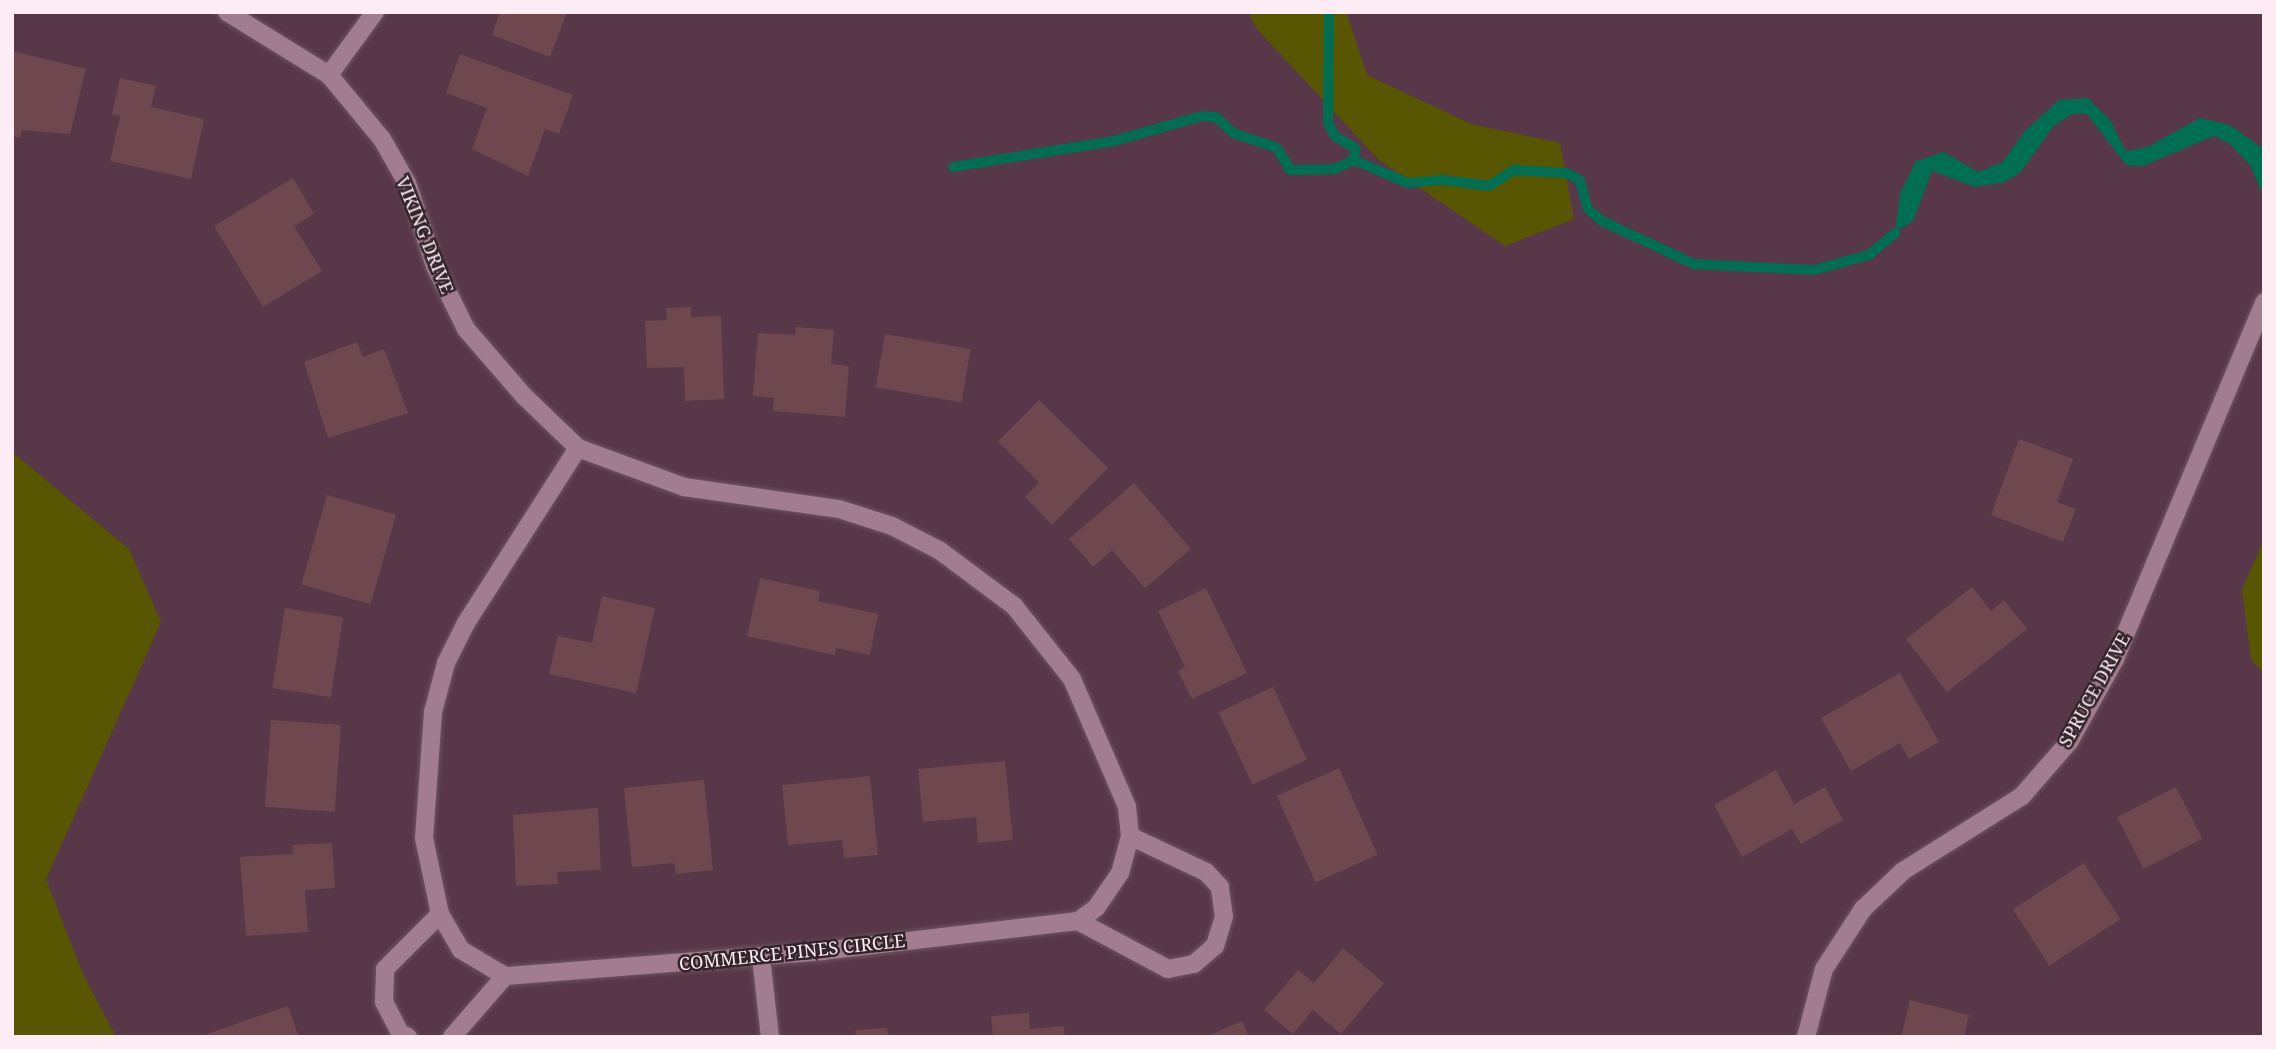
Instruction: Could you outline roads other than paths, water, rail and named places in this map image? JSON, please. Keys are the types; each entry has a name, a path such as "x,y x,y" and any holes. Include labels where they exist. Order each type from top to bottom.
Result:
{"street":[{"name":"VIKING DRIVE","path":"227,12 329,75 382,139 407,183 435,266 466,328 524,397 578,448"},
{"path":"329,75 375,12"},
{"name":"SPRUCE DRIVE","path":"1806,1037 1824,970 1863,909 1903,871 2022,796 2074,735 2115,660 2264,302"},
{"path":"452,1037 505,976 461,950 440,914 424,838 423,801 429,726 446,663 578,448 684,487 839,509 912,534 977,576 1029,622 1072,679 1127,807 1130,836 1110,891 1078,921 1168,969 1194,964 1215,946 1224,917 1220,887 1206,873 1130,836"},
{"path":"408,1037 400,1033 384,1002 385,970 440,914"},
{"name":"COMMERCE PINES CIRCLE","path":"505,976 761,957 1078,921"},
{"path":"761,957 770,1037"}],"waterway":[{"path":"1329,12 1328,123 1335,136 1355,148 1354,160"},
{"path":"953,167 1114,141 1202,116 1216,117 1233,133 1277,148 1290,170 1334,169 1354,160"},
{"path":"1354,160 1408,183 1444,180 1489,186 1514,170 1566,173 1580,180 1588,209 1602,221 1694,264 1814,270 1869,255 1895,233"}]}
